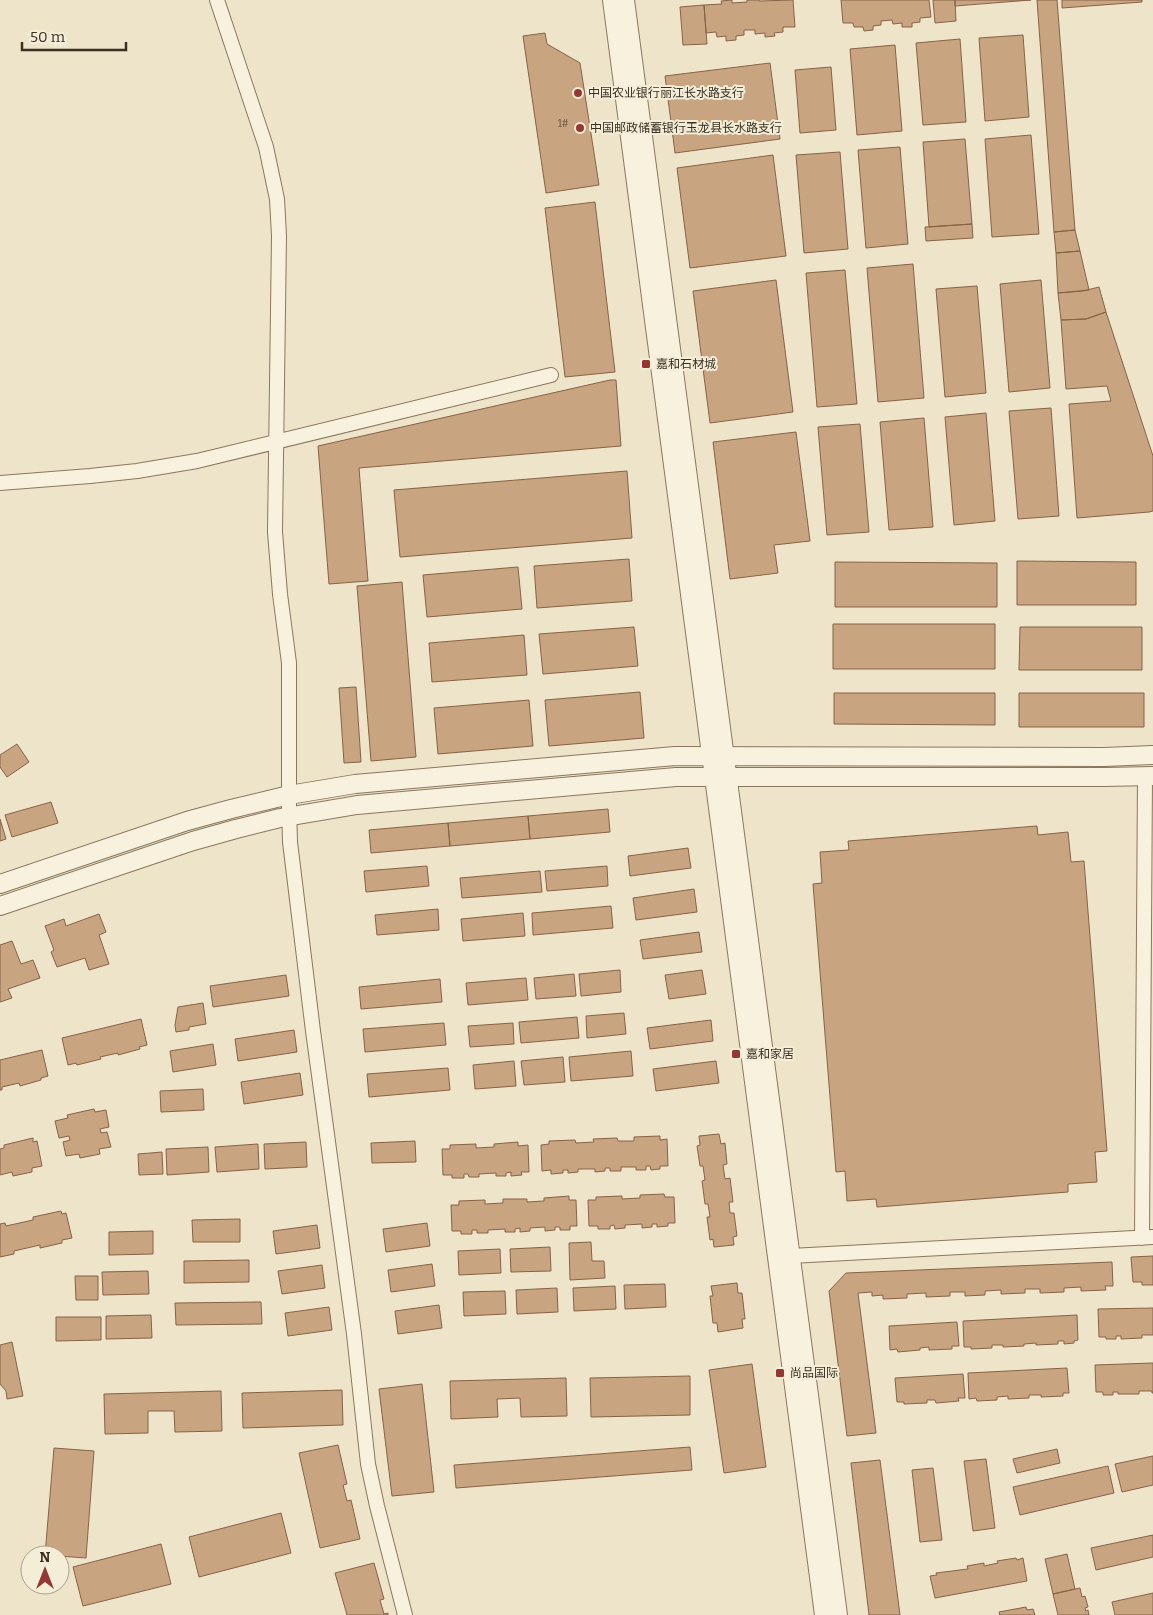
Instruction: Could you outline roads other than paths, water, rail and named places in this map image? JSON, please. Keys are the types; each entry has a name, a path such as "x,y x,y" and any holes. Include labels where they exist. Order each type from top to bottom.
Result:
{"street":[{"path":"217,0 266,147 277,199 279,236 275,532 290,682 290,842 354,1334 368,1464 405,1615"},
{"path":"599,0 621,21"},
{"path":"612,0 621,21 718,756 824,1615"},
{"path":"621,21 625,0"},
{"path":"621,21 638,0"},
{"path":"0,483 90,476 197,462 551,375"},
{"path":"0,884 231,808 289,795 364,783 675,756 1104,757 1153,755"},
{"path":"0,906 193,841 289,816 357,805 676,777 1149,776 1148,1238 790,1256"},
{"path":"720,777 790,1256 838,1615"}],"place":[{"name":"中国农业银行丽江长水路支行","path":"578,93"},
{"name":"中国邮政储蓄银行玉龙县长水路支行","path":"580,128"},
{"name":"嘉和石材城","path":"646,364"},
{"name":"嘉和家居","path":"736,1054"},
{"name":"尚品国际","path":"780,1373"}]}
